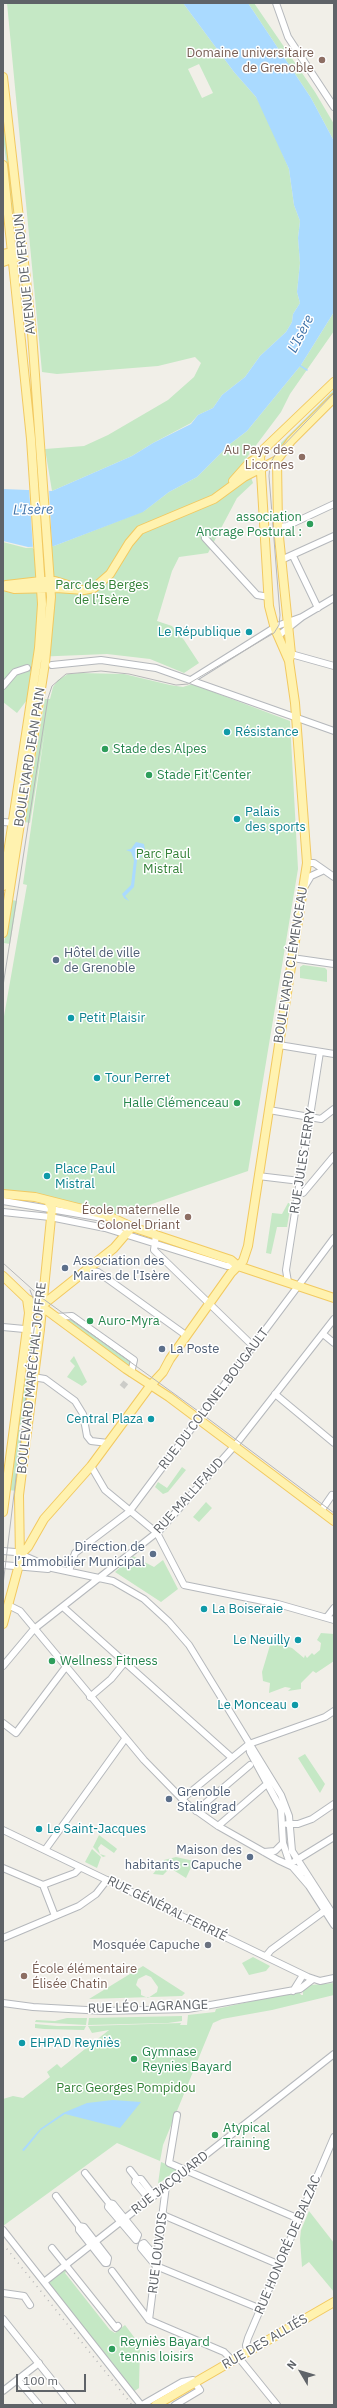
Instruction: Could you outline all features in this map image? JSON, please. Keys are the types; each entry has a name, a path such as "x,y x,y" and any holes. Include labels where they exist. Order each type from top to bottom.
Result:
{"main road":[{"name":"AVENUE DE VERDUN","path":"3,77 24,250 30,318 38,472"},
{"name":"AVENUE DE VERDUN","path":"3,165 15,256 38,472"},
{"path":"3,262 24,250"},
{"path":"3,254 15,256"},
{"path":"15,256 30,318"},
{"path":"229,487 249,463 260,456 264,449 334,382"},
{"path":"3,585 14,589 41,584 50,584 84,590 103,582 129,543 140,530 205,503 229,487 277,460 291,441 333,402"},
{"path":"260,456 264,467 272,471 278,510"},
{"path":"277,460 278,510"},
{"name":"BOULEVARD CLÉMENCEAU","path":"264,467 268,597 274,628 290,658"},
{"path":"38,472 43,558"},
{"name":"BOULEVARD CLÉMENCEAU","path":"20,1555 55,1506 91,1466 150,1386 156,1381 209,1304 238,1266 248,1246 307,863 296,717 278,527 278,510"},
{"name":"BOULEVARD JEAN PAIN","path":"43,558 41,584 45,621"},
{"name":"BOULEVARD JEAN PAIN","path":"3,933 38,655 50,603 50,584 43,558"},
{"name":"BOULEVARD JEAN PAIN","path":"3,886 16,823"},
{"path":"3,1194 35,1197 50,1205 111,1218 129,1230 156,1240 231,1260 238,1266 252,1269 334,1298"},
{"name":"BOULEVARD MARÉCHAL JOFFRE","path":"20,1555 18,1544 19,1495 37,1351 50,1205"},
{"path":"29,1314 114,1248 129,1230"},
{"path":"248,1246 248,1258 252,1269"},
{"path":"3,1276 27,1299 41,1306 131,1373 235,1446 334,1521"},
{"path":"27,1299 36,1297 42,1291 47,1296 51,1296"},
{"name":"BOULEVARD MARÉCHAL JOFFRE","path":"3,1512 29,1314 27,1299"},
{"path":"3,1624 20,1555"},
{"name":"RUE DES ALLIÉS","path":"156,2405 198,2386 236,2359 334,2302"}],"street":[{"path":"276,3 288,37 334,107"},
{"path":"278,527 287,526 334,504"},
{"path":"281,560 293,556 334,536"},
{"path":"205,538 257,595 268,597"},
{"path":"293,556 318,608"},
{"path":"191,680 274,628 287,625 334,598"},
{"path":"278,636 287,625"},
{"path":"290,658 334,666"},
{"path":"52,666 101,660 156,668 333,730"},
{"path":"3,686 15,672 27,668"},
{"path":"3,822 16,823"},
{"path":"307,863 318,871 322,871 334,877"},
{"path":"302,892 310,876 322,871"},
{"path":"292,958 334,964"},
{"path":"279,1045 334,1054"},
{"name":"RUE JULES FERRY","path":"288,1282 286,1270 320,1052"},
{"path":"269,1110 321,1119 334,1109"},
{"path":"298,1193 303,1193 307,1189 334,1156"},
{"path":"258,1176 300,1181"},
{"path":"3,1202 50,1205"},
{"path":"3,1212 129,1230"},
{"name":"RUE DU COLONEL BOUGAULT","path":"69,1571 75,1553 129,1512 297,1285 334,1238"},
{"path":"156,1240 154,1250 253,1346"},
{"path":"85,1270 98,1272 187,1336"},
{"path":"277,1278 286,1270"},
{"path":"54,1317 72,1316 128,1356 134,1361 131,1373"},
{"name":"RUE MALLIFAUD","path":"3,1666 34,1629 157,1533 235,1446 334,1319"},
{"path":"3,1326 36,1330 37,1351"},
{"path":"323,1334 334,1343"},
{"path":"33,1377 45,1379 75,1401 83,1414 87,1436 97,1443 108,1443"},
{"path":"275,1394 334,1443"},
{"path":"91,1466 105,1490 129,1512 157,1533 184,1585 278,1604 334,1620"},
{"path":"321,1511 332,1495"},
{"path":"3,1551 10,1550 52,1568"},
{"path":"3,1565 52,1568 100,1577 122,1586 144,1599 174,1627 189,1645 283,1800 290,1844 297,1859 330,1913 334,1925"},
{"path":"8,1605 20,1611 125,1739 182,1799 196,1811 218,1826 264,1852 306,1872"},
{"path":"63,1607 231,1758"},
{"path":"327,1618 334,1608"},
{"path":"90,1697 110,1679 125,1662"},
{"path":"3,1723 16,1733 66,1668"},
{"path":"182,1799 249,1744 325,1717 334,1711"},
{"path":"45,1850 125,1739"},
{"path":"249,1744 250,1752 268,1783 287,1824 283,1843 290,1864 330,1913"},
{"path":"196,1811 250,1765"},
{"path":"218,1826 268,1783"},
{"path":"287,1824 298,1824 312,1819 334,1804"},
{"name":"RUE GÉNÉRAL FERRIÉ","path":"3,1830 303,1975 320,1981 333,1977"},
{"path":"290,1864 334,1837"},
{"path":"264,1852 275,1850 283,1843"},
{"path":"3,1868 43,1885 75,1873 80,1868"},
{"path":"3,1938 85,1903 107,1880"},
{"path":"43,1885 55,1916"},
{"path":"266,1956 271,1950 330,1913"},
{"path":"293,1990 303,1975"},
{"name":"RUE LÉO LAGRANGE","path":"3,2003 104,2010 188,2009 304,1988 313,1979"},
{"name":"RUE JACQUARD","path":"44,2282 334,2054"},
{"path":"178,2115 169,2163 299,2219"},
{"name":"RUE HONORÉ DE BALZAC","path":"247,2353 246,2345 334,2138"},
{"path":"130,2170 137,2179 141,2179 152,2197"},
{"path":"85,2173 109,2203 108,2207 122,2220"},
{"name":"RUE LOUVOIS","path":"149,2320 166,2186"},
{"path":"56,2196 79,2226 78,2230 93,2244"},
{"path":"163,2215 280,2265"},
{"path":"3,2230 142,2405"},
{"path":"157,2258 144,2243 142,2244 141,2248 156,2266 261,2309"},
{"path":"52,2248 116,2328 118,2326"},
{"path":"112,2271 149,2320 224,2352 236,2359 277,2405"},
{"path":"3,2293 24,2296 30,2305"},
{"path":"3,2319 72,2405"},
{"path":"3,2391 39,2363"},
{"name":"RUE DES ALLIÉS","path":"142,2405 182,2382 191,2379 198,2386 175,2405"},
{"path":"18,2380 39,2405"}],"green space":[{"path":"7,3 183,3 234,72 256,97 266,114 289,169 294,205 300,221 298,238 300,263 297,292 300,303 293,314 292,322 286,332 260,356 245,377 222,395 213,408 198,415 191,423 132,456 52,491 45,449 84,446 108,435 168,400 194,377 201,363 195,357 158,366 57,374 42,372","holes":["199,64 213,93 202,98 188,69"]},
{"path":"248,3 254,3 315,92 334,124 334,141 311,98"},
{"path":"3,106 19,251 18,252 3,137"},
{"name":"Parc des Berges de l'Isère","path":"334,312 334,331 290,394 281,412 245,460 253,483 237,498 208,553 179,557 172,571 157,621 172,626 184,640 199,663 184,673 150,659 107,654 33,657 27,700 17,713 3,702 3,542 26,548 54,546 144,511 169,492 197,477 230,444 247,431 301,365"},
{"path":"333,391 334,392 274,453 272,452"},
{"name":"Parc Paul Mistral","path":"68,674 124,674 183,687 192,684 290,721 298,869 248,1171 120,1215 3,1192 3,1022 27,885 23,884 45,729 30,823 25,822 45,699 50,699 53,687 58,680"},
{"path":"12,900 17,901 10,944 4,943"},
{"path":"303,965 325,968 327,970 327,982 300,978 300,967"},
{"path":"288,1203 291,1203 287,1227 277,1227 271,1254 266,1253 272,1213 282,1214"},
{"path":"62,1318 71,1318 132,1363 131,1368"},
{"path":"29,1332 35,1333 24,1426 17,1425"},
{"path":"74,1356 87,1382 82,1386 67,1377 75,1366 70,1361"},
{"path":"16,1430 23,1430 16,1491 9,1490"},
{"path":"182,1467 186,1470 168,1492 163,1494 155,1487 158,1482 167,1488"},
{"path":"206,1502 212,1508 199,1522 193,1517"},
{"path":"133,1556 154,1567 163,1560 178,1589 161,1602 115,1572"},
{"path":"321,1633 334,1634 334,1661 316,1673 313,1671 301,1683 301,1689 288,1691 291,1688 285,1687 269,1693 270,1683 263,1681 262,1672 271,1642 292,1648 304,1658 305,1655 307,1658 312,1653 314,1655 320,1650 321,1643 317,1640"},
{"path":"305,1754 325,1784 320,1793 298,1758"},
{"path":"99,1835 117,1849 114,1853 101,1844 98,1848 100,1854 93,1847"},
{"path":"92,1849 101,1857 97,1868 85,1862"},
{"path":"176,1857 194,1861 186,1878 170,1868 163,1875 153,1874 164,1860"},
{"path":"253,1957 270,1966 266,1971 249,1975 242,1963"},
{"path":"143,1966 185,1993 182,1996 149,1997 157,1992 158,1987 151,1977 146,1975 138,1979 136,1985 141,1990 141,1995 146,1997 89,1999"},
{"name":"Parc Georges Pompidou","path":"334,1983 334,1995 272,2010 222,2019 213,2023 163,2145 160,2161 117,2143 3,2226 3,2099 13,2096 23,2098 50,2077 47,2072 57,2064 61,2068 109,2030 92,2033 88,2026 181,2023 180,2025 187,2025 188,2015 215,2012 216,2009 299,1991 301,1995 303,1995 303,1989 310,1985"},
{"path":"182,2016 182,2021 168,2023 88,2025 89,2018"},
{"path":"67,2018 87,2018 86,2025 35,2022 36,2020 55,2021"},
{"path":"35,2024 86,2026 84,2030 44,2029 35,2028"},
{"path":"161,2162 178,2169 158,2184"},
{"path":"309,2211 334,2243 334,2292 309,2262 302,2267 300,2239 301,2230"},
{"path":"63,2269 67,2271 65,2273 110,2330 115,2333 125,2325 140,2345 139,2388 133,2392 47,2282"}],"water":[{"name":"L'Isère","path":"183,3 248,3 311,98 334,141 334,312 301,365 247,431 230,444 197,477 169,492 143,512 54,546 28,547 3,541 3,489 52,491 132,456 153,443 191,424 198,415 213,408 222,395 245,377 260,356 286,332 292,322 293,314 300,303 297,292 300,263 298,238 300,221 294,205 289,169 256,97 234,72"},
{"path":"136,842 144,844 145,850 142,856 137,860 134,887 125,896 129,901 124,898 122,894 131,885 134,860 131,852 126,850 131,849"},
{"path":"113,2100 141,2102 120,2128 65,2114 41,2130 24,2151 22,2150 40,2129 63,2113 87,2103"}],"pier":[{"path":"29,488 49,489 52,548 33,549"}],"waterway":[{"path":"299,365 307,370"}],"tunnel":[{"path":"122,1387 127,1381"}],"tram line":[{"path":"3,986 48,698 52,686 66,674 101,671 129,674 176,685 188,684 274,633 279,625 280,615 269,476 270,464 276,453 334,393"},
{"path":"3,1263 42,1298 198,1411 334,1513"},
{"path":"3,1585 36,1313 35,1303 30,1290"}],"railway":[{"path":"3,2244 132,2405"}],"place":[{"name":"Domaine universitaire de Grenoble","path":"322,60"},
{"name":"Au Pays des Licornes","path":"302,457"},
{"name":"association Ancrage Postural :","path":"310,524"},
{"name":"Le République","path":"249,632"},
{"name":"Résistance","path":"227,732"},
{"name":"Stade des Alpes","path":"105,749"},
{"name":"Stade Fit'Center","path":"149,775"},
{"name":"Palais des sports","path":"237,819"},
{"name":"Hôtel de ville de Grenoble","path":"56,960"},
{"name":"Petit Plaisir","path":"71,1018"},
{"name":"Tour Perret","path":"97,1078"},
{"name":"Halle Clémenceau","path":"237,1103"},
{"name":"Place Paul Mistral","path":"47,1176"},
{"name":"École maternelle Colonel Driant","path":"188,1217"},
{"name":"Association des Maires de l'Isère","path":"65,1268"},
{"name":"Auro-Myra","path":"90,1321"},
{"name":"La Poste","path":"162,1349"},
{"name":"Central Plaza","path":"151,1419"},
{"name":"Direction de l’Immobilier Municipal","path":"153,1554"},
{"name":"La Boiseraie","path":"204,1609"},
{"name":"Le Neuilly","path":"298,1640"},
{"name":"Wellness Fitness","path":"52,1661"},
{"name":"Le Monceau","path":"295,1705"},
{"name":"Grenoble Stalingrad","path":"169,1799"},
{"name":"Le Saint-Jacques","path":"39,1829"},
{"name":"Maison des habitants - Capuche","path":"250,1857"},
{"name":"Mosquée Capuche","path":"208,1945"},
{"name":"École élémentaire Élisée Chatin","path":"24,1976"},
{"name":"EHPAD Reyniès","path":"22,2043"},
{"name":"Gymnase Reynies Bayard","path":"134,2059"},
{"name":"Atypical Training","path":"215,2135"},
{"name":"Reyniès Bayard tennis loisirs","path":"112,2349"}]}
